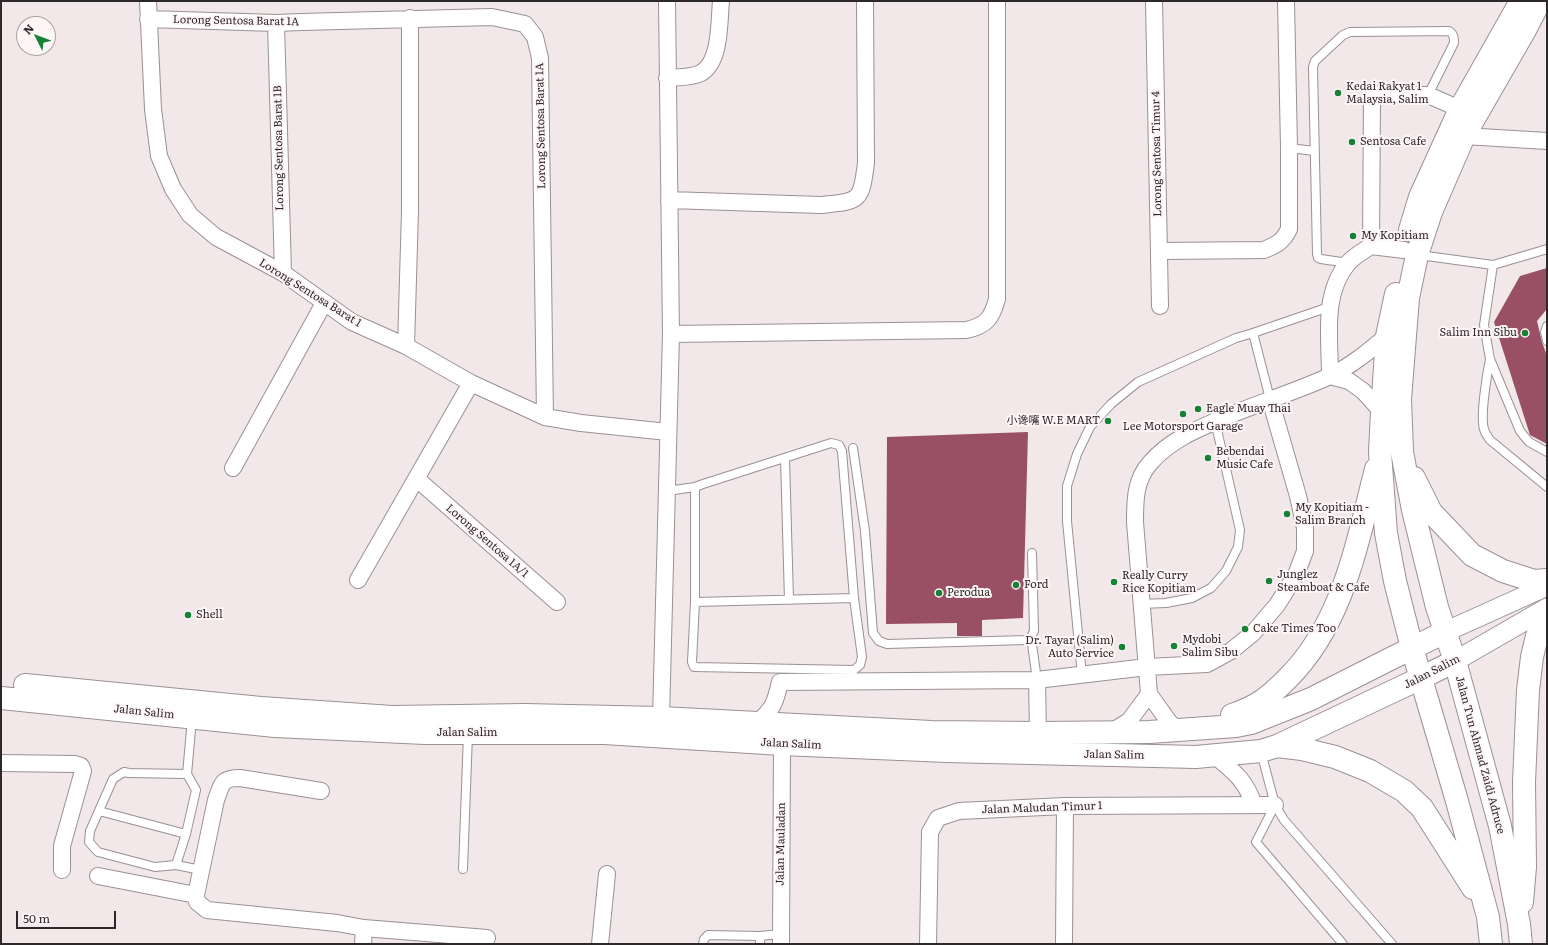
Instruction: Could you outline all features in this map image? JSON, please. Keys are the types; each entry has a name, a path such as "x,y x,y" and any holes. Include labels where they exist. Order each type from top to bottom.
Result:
{"main road":[{"name":"Jalan Tun Ahmad Zaidi Adruce","path":"1491,944 1488,917 1428,697 1412,648 1395,581 1386,533 1391,452 1400,399 1411,252 1420,197 1460,109 1521,1"},
{"name":"Jalan Tun Ahmad Zaidi Adruce","path":"1520,934 1500,826 1455,661 1437,607 1413,510 1391,452 1382,412 1387,336 1411,252 1464,136 1540,1"},
{"path":"1391,452 1431,512 1472,555 1503,571 1534,581 1547,580"},
{"path":"1183,730 1248,709 1268,698 1298,669 1321,638 1338,602 1353,555 1391,452"},
{"path":"1520,934 1526,867 1524,782 1528,690 1532,657 1537,636 1547,619"},
{"name":"Jalan Salim","path":"1,683 261,708 392,717 524,715 661,718 931,732 1038,733 1183,730 1236,726 1251,723 1311,700 1445,632"},
{"name":"Jalan Salim","path":"1,698 275,726 425,733 604,733 782,744 948,751 1196,757 1269,748 1455,661"},
{"path":"1269,748 1302,749 1336,757 1370,771 1404,791 1422,808 1474,888 1488,917"}],"street":[{"name":"Lorong Sentosa Barat 1","path":"148,1 153,109 159,156 173,189 190,215 216,237 283,273 352,322 406,346 472,382 545,417 581,423 668,432"},
{"path":"661,718 671,334 667,1"},
{"path":"667,78 702,73 710,65 716,50 721,1"},
{"path":"669,200 821,205 846,202 858,197 863,188 866,163 865,1"},
{"path":"671,334 966,330 977,328 989,319 997,299 997,1"},
{"name":"Lorong Sentosa Timur 4","path":"1154,1 1160,306"},
{"path":"1159,251 1264,250 1277,244 1285,238 1289,229 1286,1"},
{"name":"Lorong Sentosa Barat 1A","path":"148,19 276,24 410,18 492,17 525,24 535,37 540,58 545,417"},
{"path":"406,346 410,211 410,18"},
{"name":"Lorong Sentosa Barat 1B","path":"276,24 283,273"},
{"path":"1371,246 1372,99 1374,96 1380,94 1428,95 1460,109"},
{"path":"1464,136 1547,141"},
{"path":"1330,376 1329,307 1337,281 1348,263 1371,246 1411,252"},
{"path":"233,468 324,303"},
{"path":"1183,730 1169,722 1149,694 1135,522 1134,499 1139,481 1150,463 1169,445 1196,429 1330,376 1364,355 1387,336"},
{"path":"1330,376 1349,381 1363,392 1382,412"},
{"path":"358,580 472,382"},
{"path":"756,724 769,712 776,698 780,675 1037,680 1147,667 1206,664 1232,651 1253,634 1277,605 1296,575 1304,551 1305,528 1298,496 1270,399"},
{"name":"Lorong Sentosa 1A/1","path":"417,479 557,602"},
{"name":"Jalan Salim","path":"1445,632 1547,586"},
{"name":"Jalan Salim","path":"1455,661 1547,608"},
{"path":"1037,680 1038,733"},
{"path":"1110,732 1129,721 1149,694"},
{"name":"Jalan Mauladan","path":"781,939 782,744"},
{"path":"1214,755 1237,773 1249,792 1254,804"},
{"path":"1,762 75,764 81,766 83,771 62,846 62,870"},
{"path":"321,791 240,778 230,778 225,781 221,785 216,800 196,895 197,902 207,910 337,923 364,928 487,938"},
{"name":"Jalan Maludan Timur 1","path":"928,944 930,832 938,818 959,811 1065,806 1275,805"},
{"path":"1064,944 1065,806"},
{"path":"600,944 607,874"},
{"path":"98,876 196,895"},
{"path":"363,944 364,928"}],"lane":[{"path":"1348,263 1318,258 1313,67 1315,61 1343,35 1350,32 1449,31 1452,33 1454,38 1454,44 1428,95"},
{"path":"1289,148 1315,151"},
{"path":"1411,252 1493,265 1547,249"},
{"path":"1493,265 1484,325 1490,359 1520,431 1530,442 1547,452"},
{"path":"1082,674 1067,521 1067,486 1077,454 1090,427 1111,404 1138,382 1236,338 1329,307"},
{"path":"1547,326 1545,332 1547,341"},
{"path":"1253,333 1270,399"},
{"path":"1490,359 1482,421 1484,431 1490,440 1547,487"},
{"path":"1141,604 1166,603 1192,598 1211,588 1226,571 1238,546 1240,530 1215,421"},
{"path":"667,491 695,487 831,443 839,445 842,450 854,598 862,658 860,665 854,670 780,675 694,667 692,662 695,602 695,487"},
{"path":"853,448 865,531 873,633 879,641 887,644 1026,640 1031,637"},
{"path":"785,459 789,600"},
{"path":"1032,553 1034,630 1031,637 1037,680"},
{"path":"695,602 854,598"},
{"path":"176,864 186,834 196,790 187,774 192,717"},
{"path":"463,869 468,733"},
{"path":"1269,748 1275,805 1289,826 1392,944"},
{"path":"187,774 124,772 113,778 90,831 89,842 98,852 155,867 176,864 201,870"},
{"path":"1275,805 1256,842 1343,944"},
{"path":"99,811 186,834"},
{"path":"703,944 704,939 708,935 760,940 781,939"}],"building":[{"path":"1547,268 1547,309 1537,321 1547,356 1547,444 1530,435 1494,322 1520,276"},
{"path":"1028,432 1023,618 982,620 982,636 957,636 957,623 886,624 887,437"}],"place":[{"name":"Kedai Rakyat 1 Malaysia, Salim","path":"1338,93"},
{"name":"Sentosa Cafe","path":"1352,142"},
{"name":"My Kopitiam","path":"1353,236"},
{"name":"Salim Inn Sibu","path":"1525,333"},
{"name":"Eagle Muay Thai","path":"1198,409"},
{"name":"Lee Motorsport Garage","path":"1183,414"},
{"name":"小谗嘴 W.E MART","path":"1108,421"},
{"name":"Bebendai Music Cafe","path":"1208,458"},
{"name":"My Kopitiam - Salim Branch","path":"1287,514"},
{"name":"Junglez Steamboat & Cafe","path":"1269,581"},
{"name":"Really Curry Rice Kopitiam","path":"1114,582"},
{"name":"Ford","path":"1016,585"},
{"name":"Perodua","path":"939,593"},
{"name":"Shell","path":"188,615"},
{"name":"Cake Times Too","path":"1245,629"},
{"name":"Mydobi Salim Sibu","path":"1174,646"},
{"name":"Dr. Tayar (Salim) Auto Service","path":"1122,647"}]}
